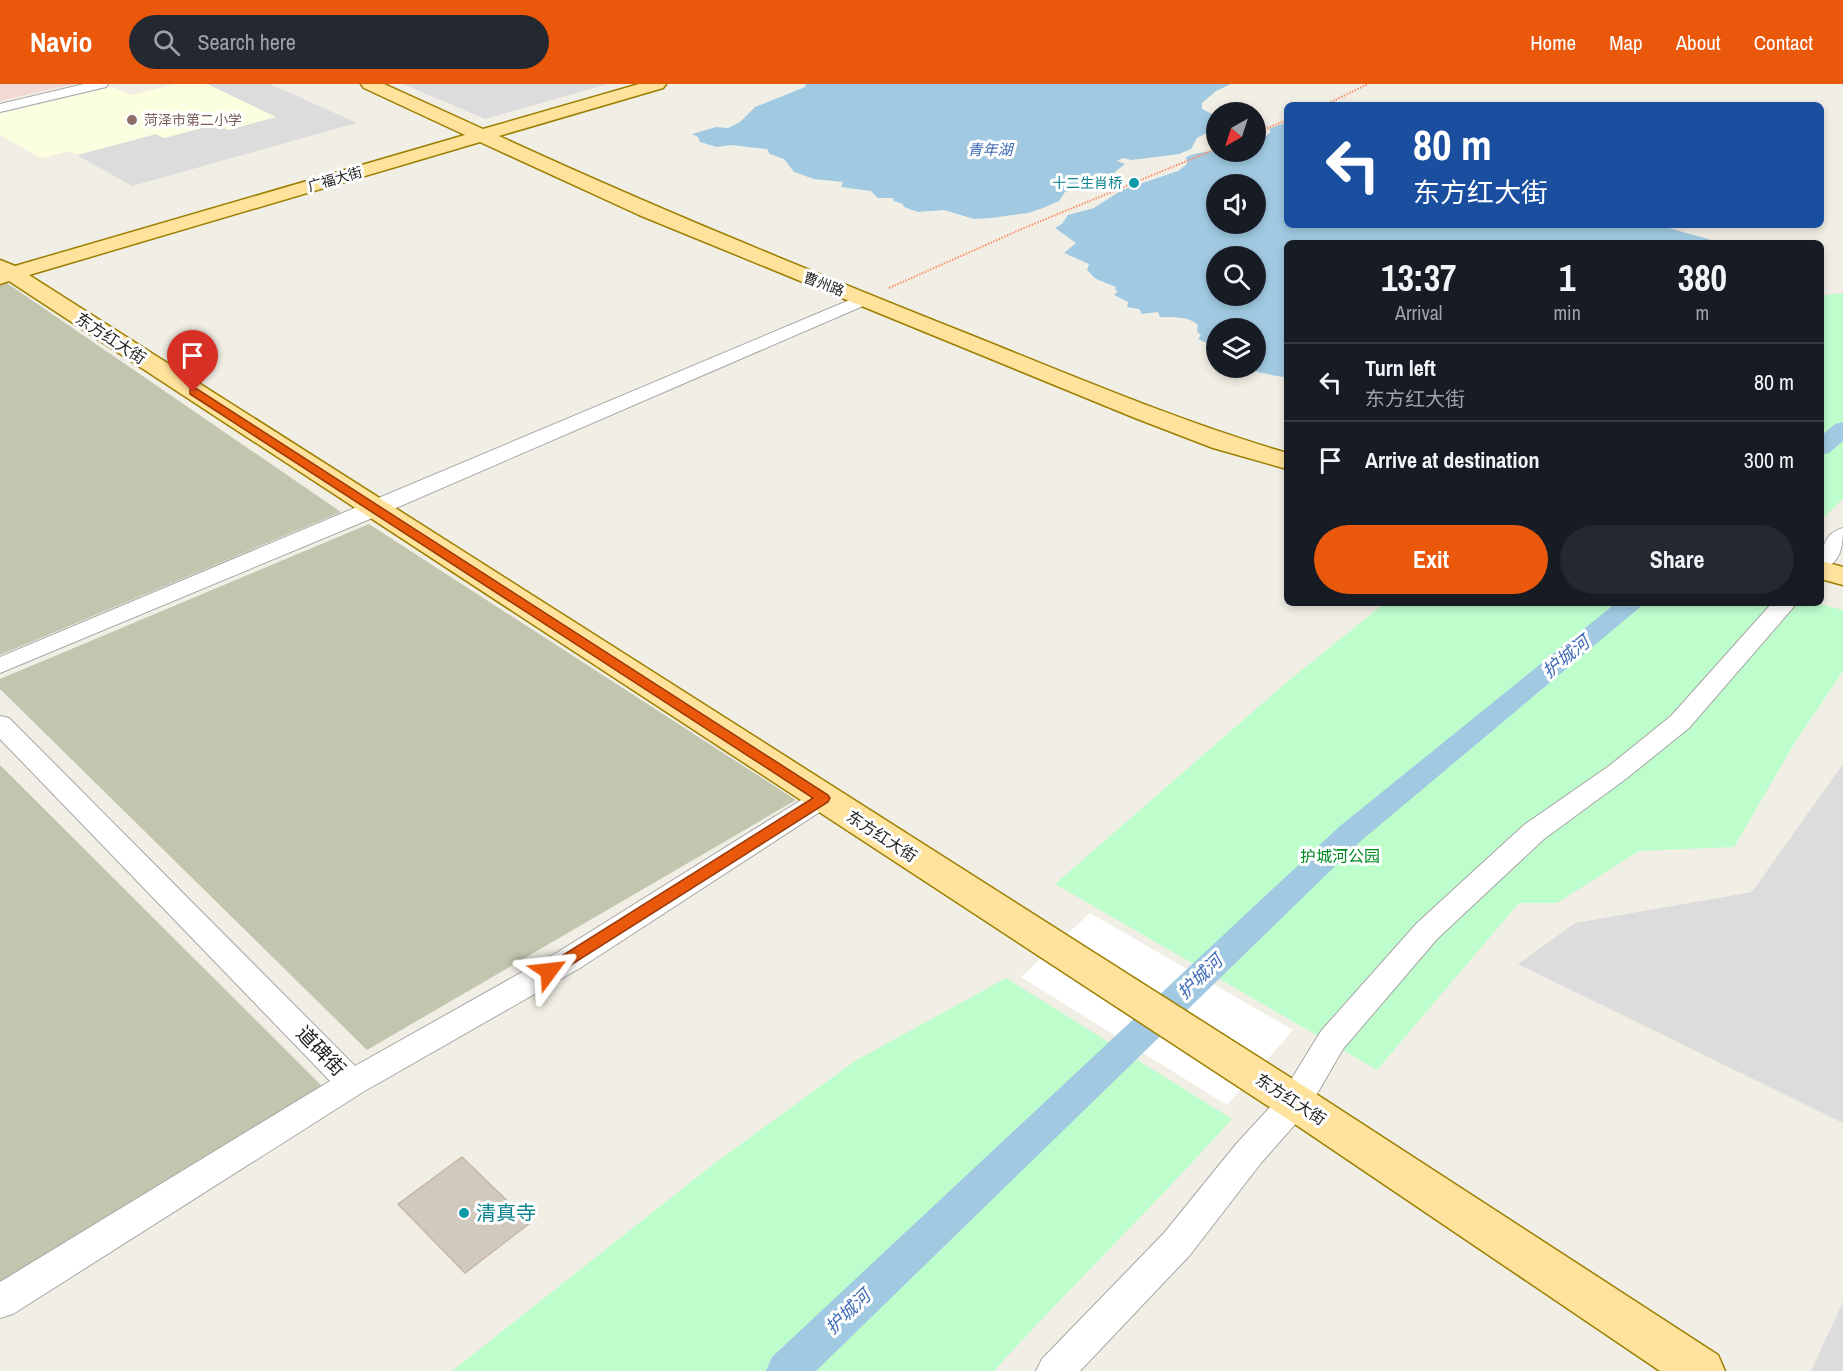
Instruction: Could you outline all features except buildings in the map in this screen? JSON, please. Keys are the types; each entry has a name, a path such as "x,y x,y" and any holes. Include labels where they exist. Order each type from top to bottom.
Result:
{"main road":[{"name":"曹州路","path":"370,84 646,211 1144,413 1222,442 1284,460"},
{"name":"广福大街","path":"4,272 637,84"},
{"name":"广福大街","path":"477,133 657,84"},
{"name":"东方红大街","path":"4,272 1258,1078 1701,1371"},
{"path":"1824,571 1843,576"}],"street":[{"path":"0,108 101,84"},
{"path":"0,666 864,299"},
{"path":"1824,558 1843,535"},
{"path":"1055,1371 1177,1244 1249,1153 1295,1102 1332,1040 1427,931 1534,832 1618,772 1680,722 1782,606"},
{"name":"道碑街","path":"0,724 352,1083 0,1302"},
{"path":"352,1083 569,960 823,798"}],"path":[{"path":"1331,102 1368,84"},
{"path":"1266,129 1284,121"},
{"path":"864,299 1024,228 1206,153"}],"shaded area":[{"path":"0,84 73,84 0,101"},
{"name":"菏泽市第二小学","path":"176,84 207,84 276,117 228,130 217,124 164,138 156,134 77,155 70,151 41,158 0,135 0,114 112,87 131,95"},
{"path":"207,84 270,84 357,123 132,186 77,155 156,134 164,138 217,124 275,117"},
{"path":"403,84 608,84 485,119"},
{"path":"7,283 341,512 0,655 0,285"},
{"path":"369,524 796,800 367,1050 0,689 0,679"},
{"path":"1843,764 1843,1123 1518,964 1575,923 1752,892"},
{"path":"0,765 331,1095 0,1302"},
{"path":"1843,1302 1843,1371 1811,1371"}],"green space":[{"path":"1843,293 1843,499 1824,517 1824,296"},
{"name":"护城河公园","path":"1824,605 1843,610 1843,671 1794,744 1734,847 1639,851 1557,903 1519,903 1377,1070 1055,884 1288,681 1381,606"},
{"path":"1006,978 1232,1119 994,1371 452,1371 711,1166 855,1061"}],"water":[{"name":"青年湖","path":"806,84 1231,84 1216,91 1202,103 1202,109 1206,111 1206,133 1197,138 1191,149 1179,154 1132,160 1123,158 1117,161 1125,164 1110,176 1093,179 1092,184 1065,192 1059,201 1043,208 1028,213 974,219 944,210 918,212 904,207 893,198 878,198 871,191 841,187 843,182 814,179 794,172 784,159 770,154 767,149 731,145 717,147 700,142 698,137 692,134 716,127 728,128 740,122 755,107 805,87"},
{"path":"1284,123 1284,228 1669,228 1711,240 1284,240 1284,377 1266,374 1266,318 1206,318 1206,343 1198,339 1201,335 1197,332 1198,325 1194,322 1180,318 1160,317 1158,312 1142,314 1139,309 1127,307 1128,302 1114,295 1118,291 1115,290 1116,287 1096,279 1087,270 1089,264 1064,253 1076,243 1055,228 1062,224 1068,215 1094,208 1122,190 1178,171 1187,164 1186,157 1194,154 1206,152 1206,162 1266,162 1266,136 1271,132 1269,129"}],"pier":[{"path":"1090,913 1293,1030 1227,1105 1021,977"}],"waterway":[{"name":"护城河","path":"1824,445 1843,429"},
{"name":"护城河","path":"787,1371 1351,833 1628,606"}],"place":[{"name":"菏泽市第二小学","path":"132,120"},
{"name":"十二生肖桥","path":"1134,183"},
{"name":"清真寺","path":"464,1213"}],"route":[{"path":"193,392 823,798 549,971"}]}
